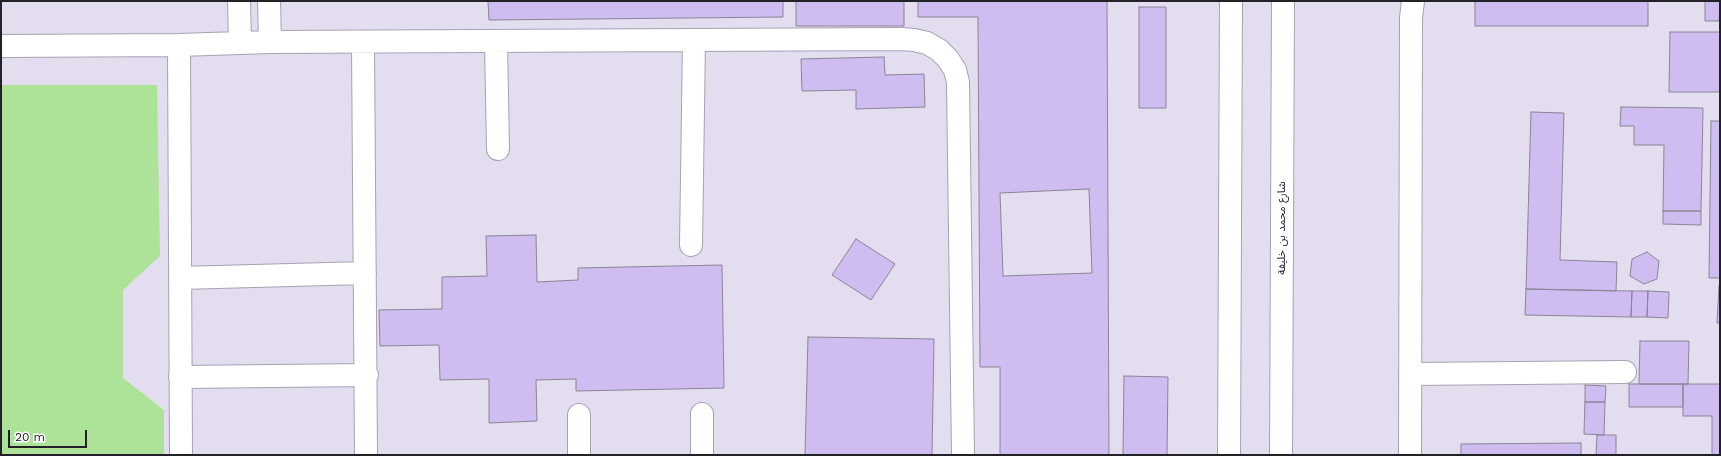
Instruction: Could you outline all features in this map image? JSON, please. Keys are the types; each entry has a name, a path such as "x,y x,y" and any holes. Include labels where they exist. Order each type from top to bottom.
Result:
{"street":[{"path":"239,1 240,43"},
{"path":"269,1 270,42"},
{"path":"1229,455 1231,1"},
{"name":"شارع محمد بن خليفة","path":"1281,455 1283,1"},
{"path":"1410,455 1411,26 1413,1"},
{"path":"691,245 694,40"},
{"path":"1,46 179,45 270,42 363,43 694,40 914,40 928,43 939,50 948,59 955,70 958,82 963,455"},
{"path":"496,42 498,149"},
{"path":"363,43 367,375 366,455"},
{"path":"179,45 181,455"},
{"path":"180,278 366,273"},
{"path":"1410,374 1625,372"},
{"path":"180,377 367,375"},
{"path":"702,414 702,455"},
{"path":"579,415 579,455"}],"green space":[{"path":"1,85 157,85 160,256 123,290 123,378 164,410 164,455 1,455"}],"building":[{"path":"488,1 783,1 783,17 489,20"},
{"path":"796,1 904,1 904,26 796,26"},
{"path":"918,1 1107,1 1109,455 1000,455 1000,367 980,367 978,17 918,17","holes":["1089,189 1092,273 1003,276 1000,193"]},
{"path":"1475,1 1648,1 1648,26 1475,26"},
{"path":"1705,1 1720,1 1719,21 1705,21"},
{"path":"1139,7 1166,7 1166,108 1139,108"},
{"path":"1670,32 1720,32 1720,92 1669,92"},
{"path":"884,57 885,75 924,74 925,107 856,109 856,90 802,91 801,59"},
{"path":"1621,107 1703,108 1701,211 1663,211 1664,145 1634,145 1634,126 1620,126"},
{"path":"1531,112 1564,113 1560,260 1617,262 1616,291 1526,289"},
{"path":"1711,121 1720,121 1720,278 1709,278"},
{"path":"1663,211 1701,211 1701,225 1663,224"},
{"path":"536,235 537,282 578,280 578,268 722,265 724,388 576,391 576,379 536,380 537,421 489,423 489,379 440,380 439,345 380,346 379,310 442,309 442,277 487,276 486,236"},
{"path":"856,239 895,264 871,300 832,275"},
{"path":"1647,252 1659,261 1657,279 1644,284 1630,276 1632,259"},
{"path":"1719,286 1720,323 1717,323"},
{"path":"1526,289 1632,291 1631,317 1525,315"},
{"path":"1632,291 1648,291 1647,317 1631,317"},
{"path":"1648,291 1669,292 1668,318 1647,317"},
{"path":"808,337 934,339 932,455 805,455"},
{"path":"1640,341 1689,341 1688,384 1639,384"},
{"path":"1124,376 1168,377 1167,455 1123,455"},
{"path":"1629,384 1683,384 1683,407 1629,407"},
{"path":"1683,384 1720,384 1720,455 1712,455 1712,416 1683,416"},
{"path":"1585,385 1606,386 1605,402 1585,402"},
{"path":"1585,402 1605,402 1604,435 1584,434"},
{"path":"1597,435 1616,435 1616,455 1596,455"},
{"path":"1581,443 1581,455 1461,455 1461,444"}]}
